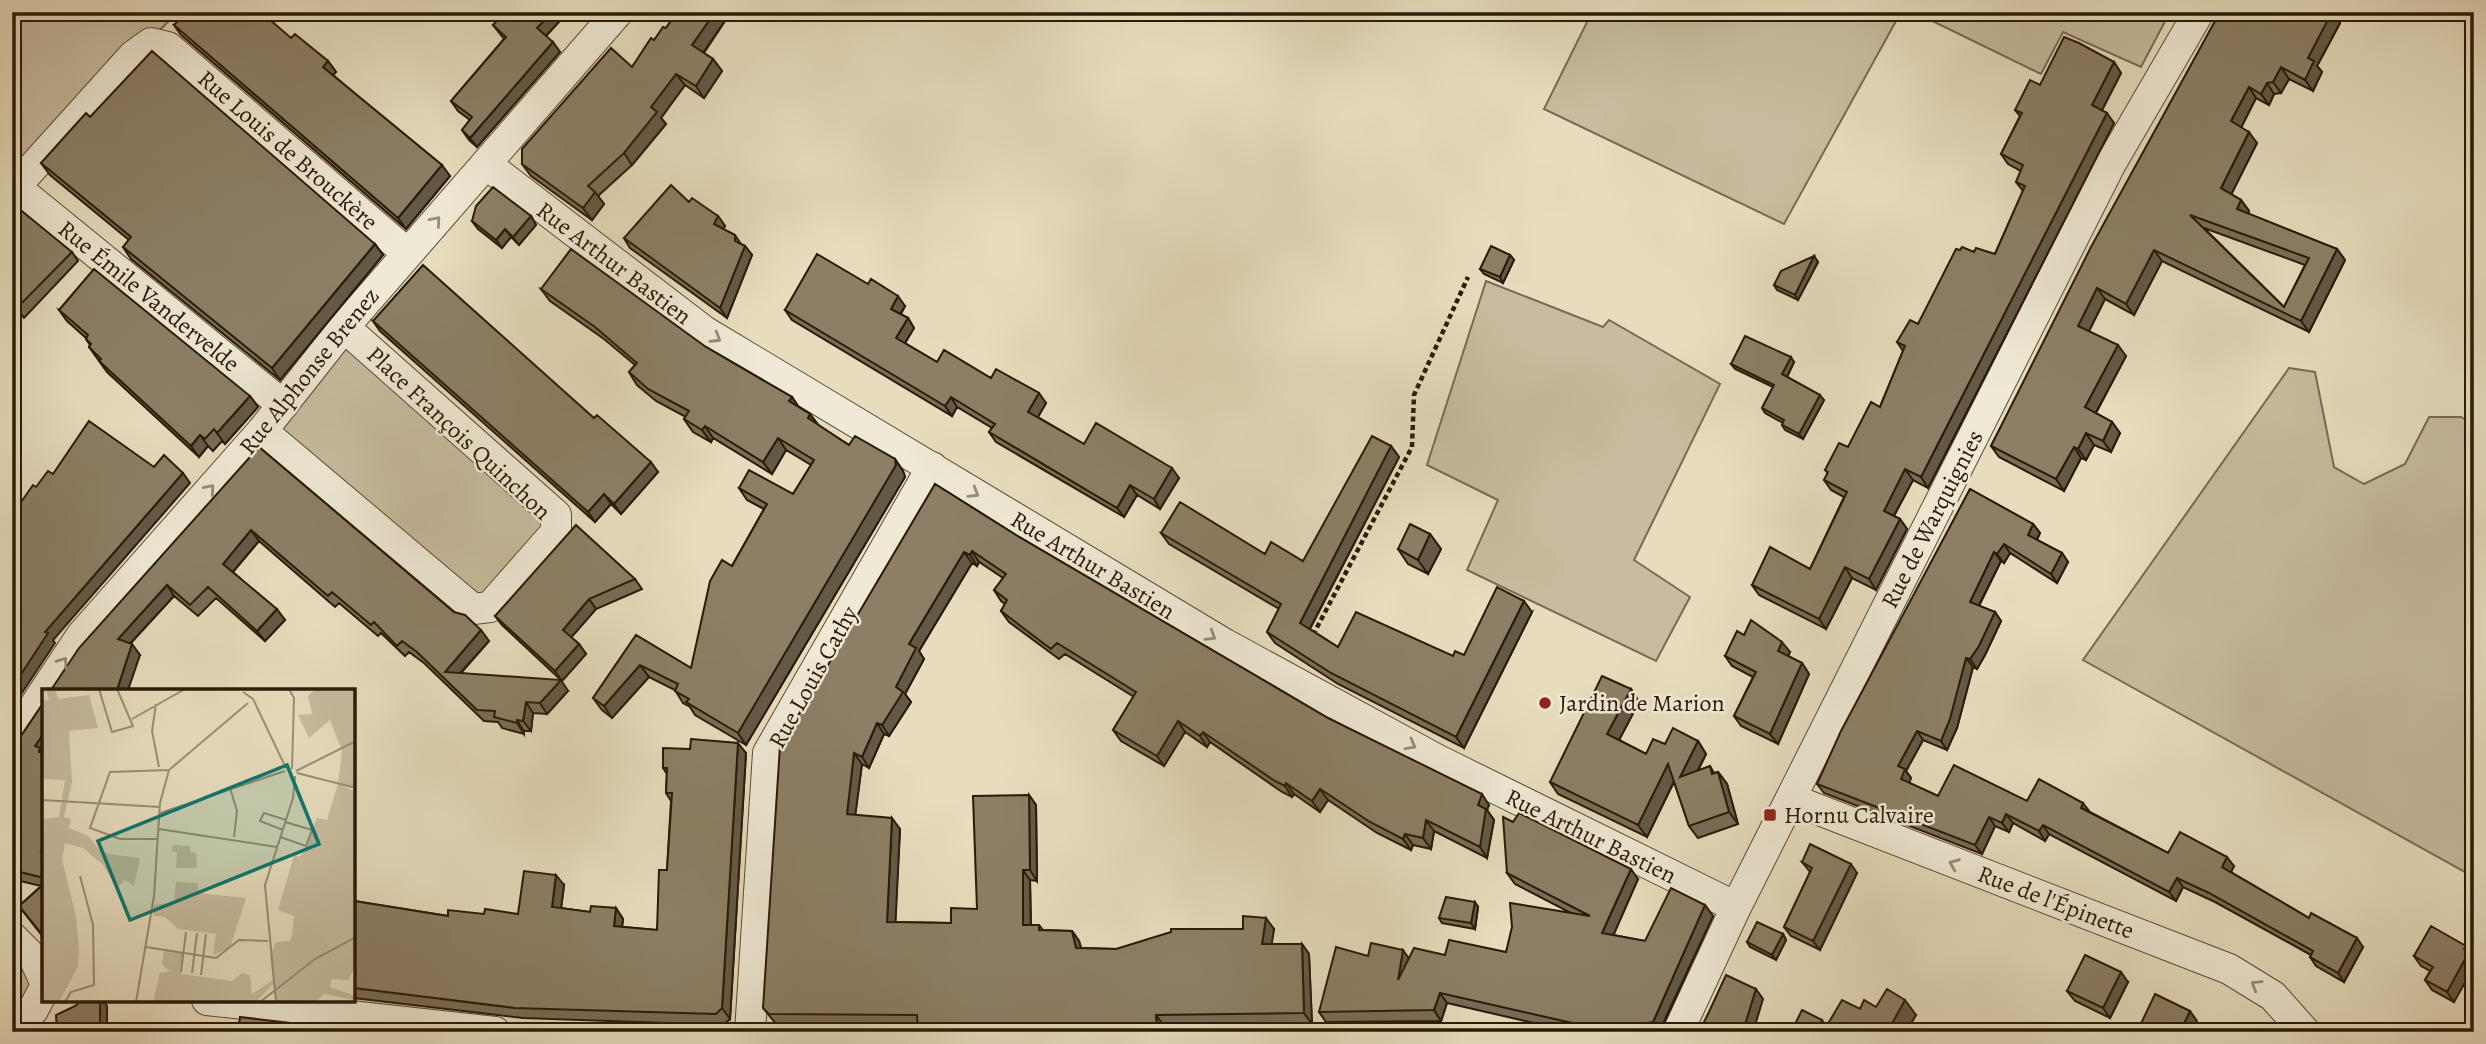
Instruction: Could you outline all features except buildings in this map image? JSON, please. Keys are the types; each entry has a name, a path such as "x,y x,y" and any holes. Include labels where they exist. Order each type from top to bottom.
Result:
{"street":[{"name":"Rue Alphonse Brenez","path":"46,689 81,636 262,431 344,327 618,12"},
{"name":"Rue de Warquignies","path":"1678,1032 1736,907 2110,165 2199,12"},
{"name":"Rue Louis de Brouckère","path":"15,187 133,56 150,43 168,47 407,253"},
{"name":"Rue Arthur Bastien","path":"486,164 704,331 1225,644 1436,759 1736,907"},
{"name":"Rue Émile Vandervelde","path":"15,187 283,405"},
{"name":"Place François Quinchon","path":"262,431 472,609 491,607 556,532 556,515 344,327"},
{"name":"Rue Louis Cathy","path":"750,1032 768,753 932,467"},
{"name":"Rue Alphonse Brenez","path":"12,740 42,695"},
{"name":"Rue de l'Épinette","path":"1791,799 2229,969 2273,996 2305,1032"},
{"path":"12,937 35,960 42,976"},
{"path":"24,1022 39,1003 42,995"},
{"path":"225,1002 495,1032"}],"path":[{"path":"1290,680 1412,447 1414,395 1468,277"}],"shaded area":[{"path":"12,12 177,12 12,188"},
{"path":"1592,12 1901,12 1784,224 1544,109"},
{"path":"1914,12 2170,12 2141,67 2063,32 2041,74"},
{"path":"1486,281 1603,327 1609,320 1720,384 1634,560 1690,597 1656,661 1467,570 1498,500 1427,465"},
{"path":"344,327 556,515 490,607 262,431"},
{"path":"2289,368 2315,372 2334,467 2364,484 2405,464 2429,417 2461,417 2474,425 2474,877 2083,660"},
{"path":"12,949 35,980 24,997 14,999"}],"place":[{"name":"Jardin de Marion","path":"1545,703"},
{"name":"Hornu Calvaire","path":"1770,815"}]}
